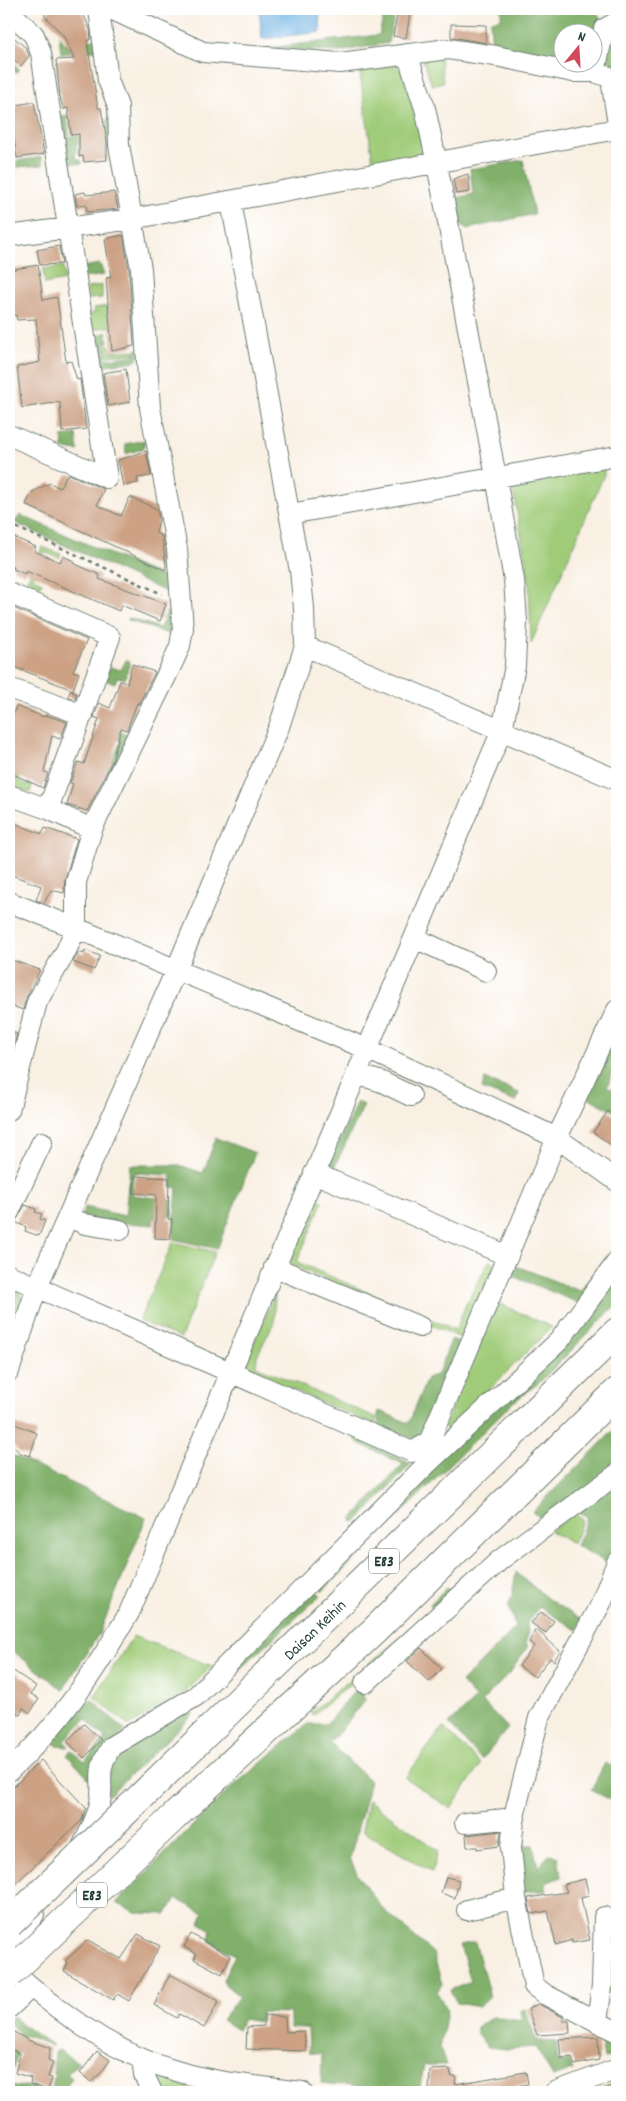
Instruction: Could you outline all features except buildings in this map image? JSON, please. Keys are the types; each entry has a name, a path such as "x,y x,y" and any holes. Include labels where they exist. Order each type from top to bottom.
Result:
{"highway":[{"name":"Daisan Keihin","path":"9,1924 150,1789 617,1332"},
{"name":"E83","path":"20,1981 176,1815 375,1630 617,1392"}],"street":[{"path":"9,1110 37,1002 66,951 76,928 76,882 92,829 180,646 183,628 177,549 150,408 141,269 119,145 118,106 108,80 100,9"},
{"path":"111,9 203,52 340,63 448,49 608,77"},
{"path":"9,11 34,35 41,53 107,478 9,434"},
{"path":"617,22 604,29 608,77 617,118"},
{"path":"9,1771 68,1708 129,1613 502,730 515,666 517,622 514,580 425,108 407,54"},
{"path":"9,236 68,229 231,202 617,130"},
{"path":"9,1370 37,1287 176,970 279,727 305,646 301,580 290,514 231,202"},
{"path":"290,514 617,456"},
{"path":"9,593 110,637 48,809"},
{"path":"305,646 617,780"},
{"path":"9,688 83,715"},
{"path":"9,795 48,809 92,829"},
{"path":"9,902 367,1049 558,1138 617,1181"},
{"path":"415,938 486,971"},
{"path":"9,1275 412,1452 429,1442 558,1138 617,1010"},
{"path":"356,1074 382,1082 411,1096"},
{"path":"9,1212 42,1142"},
{"path":"314,1173 508,1256"},
{"path":"68,1216 85,1224 120,1230"},
{"path":"9,1944 43,1904 77,1857 99,1808 100,1770 104,1758 112,1746 196,1696 427,1464 559,1341 617,1262"},
{"path":"274,1267 420,1327"},
{"path":"365,1683 500,1560 617,1474"},
{"path":"617,1562 601,1603 539,1718 515,1818 511,1847 516,1898 534,1986 617,2032"},
{"path":"465,1823 515,1818"},
{"path":"468,1910 516,1898"},
{"path":"597,2022 602,1985 604,1917"},
{"path":"9,1968 20,1981 102,2037 142,2059 206,2085 302,2092"},
{"path":"9,2008 20,1981"},
{"path":"142,2059 144,2076 152,2092"},
{"path":"555,2092 617,2069"}],"path":[{"path":"9,524 133,582 182,601"}],"green space":[{"path":"385,9 396,9 388,43 339,52 266,48 379,35"},
{"path":"501,9 595,9 601,20 600,22 554,22 554,61 492,46 490,21 501,19"},
{"path":"617,27 617,70 604,68 609,31"},
{"path":"59,35 69,49 98,37 100,50 61,54"},
{"path":"440,55 443,82 432,85 423,60"},
{"path":"9,58 19,69 17,72 9,73"},
{"path":"391,63 402,71 424,149 417,157 373,161 359,68"},
{"path":"59,115 67,116 69,137 107,132 106,120 113,120 114,137 77,144 75,158 81,160 82,164 68,163"},
{"path":"42,157 43,165 17,167 17,161"},
{"path":"523,160 534,214 467,229 461,224 456,198 473,194 470,169"},
{"path":"100,264 104,275 84,278 83,267"},
{"path":"63,266 65,280 45,284 43,269"},
{"path":"102,285 102,298 88,299 87,288"},
{"path":"107,306 109,327 90,329 88,314 95,313 94,308"},
{"path":"107,332 108,342 103,343 106,359 134,356 135,350 139,349 140,355 136,361 99,366 93,337"},
{"path":"105,344 109,345 111,352 133,350 133,354 107,356"},
{"path":"76,434 78,451 63,449 62,437"},
{"path":"145,440 144,448 126,454 125,444"},
{"path":"604,469 604,475 531,644 529,582 513,488 519,483"},
{"path":"20,515 163,577 168,569 173,567 175,596 9,520 9,518 16,521"},
{"path":"42,547 61,554 59,558 44,552 33,578 42,582 36,593 24,587"},
{"path":"167,611 177,614 177,637 128,620 128,618 160,628"},
{"path":"126,660 130,662 125,679 117,677 115,683 104,680 110,667 121,670"},
{"path":"102,726 128,734 115,770 86,761 86,757 111,765 121,740 100,731"},
{"path":"9,774 20,775 18,781 32,786 30,793 9,784"},
{"path":"617,1027 617,1063 607,1087 617,1091 617,1113 587,1097"},
{"path":"485,1079 519,1093 516,1102 482,1089"},
{"path":"357,1101 364,1105 333,1170 328,1168"},
{"path":"216,1138 255,1153 217,1249 173,1239 177,1188 172,1187 171,1175 133,1173 132,1195 172,1200 172,1216 154,1217 153,1225 87,1220 81,1216 85,1207 125,1216 130,1165 179,1165 203,1173"},
{"path":"318,1199 323,1201 297,1262 456,1330 466,1304 489,1261 495,1263 461,1338 289,1264"},
{"path":"173,1242 215,1252 181,1338 139,1321"},
{"path":"617,1243 617,1253 579,1303 510,1275 514,1265 580,1291"},
{"path":"617,1276 617,1304 539,1383 512,1403 323,1591 314,1586"},
{"path":"12,1287 20,1292 23,1301 9,1337 9,1317 15,1300 9,1292"},
{"path":"275,1294 274,1322 257,1356 256,1366 375,1417 376,1425 258,1375 247,1367 248,1357"},
{"path":"498,1303 552,1327 448,1431 444,1426"},
{"path":"451,1340 460,1342 422,1437 411,1438 380,1426 377,1418 379,1411 409,1423 427,1378 438,1374"},
{"path":"617,1427 617,1462 597,1482 543,1519 532,1512"},
{"path":"354,1436 411,1464 358,1521 353,1522 352,1519 403,1464 358,1443"},
{"path":"12,1455 146,1518 100,1632 63,1690 9,1648 9,1458"},
{"path":"617,1484 617,1535 606,1562 576,1546 588,1517 577,1511"},
{"path":"575,1514 583,1520 573,1544 550,1531"},
{"path":"516,1572 548,1599 582,1620 577,1630 539,1607 527,1623 528,1635 525,1644 528,1646 510,1673 482,1701 508,1728 482,1760 449,1724 476,1699 461,1682 516,1627 508,1607"},
{"path":"447,1587 457,1594 432,1609 430,1604"},
{"path":"314,1590 321,1595 196,1709 194,1706"},
{"path":"429,1613 433,1615 313,1715 310,1713"},
{"path":"133,1636 212,1666 187,1691 129,1726 94,1697"},
{"path":"359,1686 365,1700 330,1743 370,1781 350,1858 357,1874 382,1908 433,1953 442,1984 437,1992 447,2011 440,2049 446,2065 424,2065 419,2092 321,2083 322,2054 309,2053 308,2028 290,2028 290,2013 261,2012 259,2022 243,2019 238,2030 222,2020 239,1996 222,1982 235,1955 209,1941 211,1930 200,1923 204,1913 176,1899 166,1914 138,1913 116,1903 224,1794 307,1724 326,1724"},
{"path":"91,1699 125,1730 95,1776 89,1779 67,1755 71,1750 85,1761 105,1739 86,1719 64,1741 69,1747 57,1746 50,1737"},
{"path":"191,1709 193,1715 108,1796 107,1777 118,1751"},
{"path":"443,1727 481,1764 451,1809 405,1778"},
{"path":"605,1763 617,1769 617,1803 591,1790"},
{"path":"368,1800 438,1850 432,1872 362,1831"},
{"path":"521,1840 525,1845 533,1845 538,1867 550,1854 558,1857 561,1877 546,1883 546,1891 520,1891"},
{"path":"617,1920 617,1992 605,1993 612,1921"},
{"path":"475,1942 490,1997 479,2007 457,2003 450,1990 471,1982 460,1945"},
{"path":"525,2009 536,2040 556,2042 558,2062 569,2061 573,2070 553,2077 536,2047 507,2049 488,2047 476,2034 477,2027 493,2017 522,2021 520,2011"},
{"path":"12,2017 53,2046 24,2035 15,2051 18,2053 13,2069 9,2071 9,2051 20,2033 9,2023"},
{"path":"599,2031 617,2039 617,2056 604,2058"},
{"path":"59,2050 79,2063 67,2074 72,2078 63,2092 50,2092 55,2076 53,2074 55,2052"},
{"path":"159,2077 186,2084 189,2090 186,2092 163,2092 157,2082"},
{"path":"612,2084 617,2089 617,2092 592,2092"},
{"path":"27,2086 45,2092 9,2092 9,2087"}],"water":[{"path":"259,9 319,9 321,32 262,39"}]}
